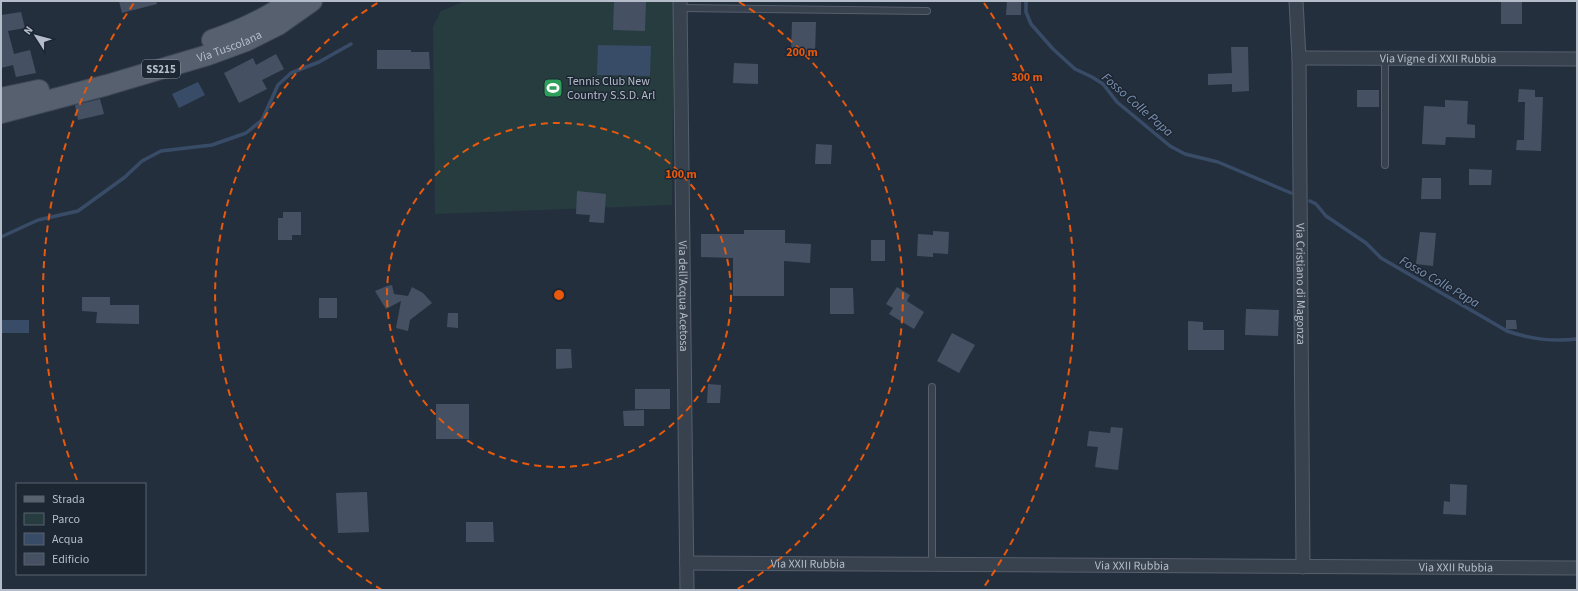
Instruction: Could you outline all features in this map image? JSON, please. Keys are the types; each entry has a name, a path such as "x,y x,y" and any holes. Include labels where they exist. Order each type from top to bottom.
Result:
{"main road":[{"name":"Via Tuscolana","path":"1,98 47,88 185,49 249,25 290,1"},
{"name":"Via Tuscolana","path":"1,113 107,85 240,44 278,26 312,1"}],"street":[{"name":"Via Cristiano di Magonza","path":"1296,1 1299,58 1303,566"},
{"name":"Via dell'Acqua Acetosa","path":"680,5 687,590"},
{"name":"Via Vigne di XXII Rubbia","path":"1299,58 1577,59"},
{"name":"Via XXII Rubbia","path":"687,563 1577,568"}],"lane":[{"path":"680,5 927,11"},
{"path":"1385,58 1385,165"},
{"path":"932,387 932,564"}],"green space":[{"name":"Tennis Club New Country S.S.D. Arl","path":"465,1 674,1 672,205 435,214 433,27 441,11"}],"water":[{"path":"598,45 651,46 650,76 597,75"},
{"path":"198,82 205,95 179,108 172,94"},
{"path":"1,320 29,320 29,333 1,333"}],"building":[{"path":"119,1 156,1 157,4 122,13"},
{"path":"614,1 646,1 645,31 613,30"},
{"path":"1007,1 1021,1 1021,15 1006,15"},
{"path":"1501,1 1522,1 1522,24 1501,24"},
{"path":"21,12 25,28 8,31 14,54 30,50 36,73 16,77 13,65 1,68 1,15"},
{"path":"792,22 816,22 815,54 791,54"},
{"path":"1231,47 1248,47 1249,91 1232,92 1232,84 1208,85 1208,74 1232,73"},
{"path":"377,50 411,50 411,52 429,52 430,69 377,69"},
{"path":"276,54 284,69 262,80 267,89 239,103 224,73 253,58 256,65"},
{"path":"734,63 758,64 758,84 733,83"},
{"path":"1519,89 1535,90 1535,97 1543,97 1541,151 1516,150 1517,140 1524,140 1525,102 1518,102"},
{"path":"1357,90 1379,90 1379,107 1357,107"},
{"path":"100,99 104,114 78,120 75,105"},
{"path":"1445,100 1468,101 1467,124 1475,125 1475,138 1446,137 1445,145 1422,144 1424,106 1445,107"},
{"path":"816,144 832,145 831,164 815,164"},
{"path":"1469,169 1492,170 1491,185 1469,185"},
{"path":"1422,178 1441,178 1441,199 1421,199"},
{"path":"577,191 606,194 604,223 589,222 590,215 576,214"},
{"path":"283,212 301,212 301,235 292,235 292,240 278,240 278,218 283,218"},
{"path":"744,230 785,230 785,243 811,244 810,263 784,261 784,296 733,296 733,258 701,257 701,234 744,234"},
{"path":"933,231 949,232 948,254 933,253 933,257 917,256 918,234 933,235"},
{"path":"1420,232 1436,233 1433,266 1416,264"},
{"path":"871,240 885,240 885,261 871,261"},
{"path":"392,285 394,294 408,296 412,287 423,293 432,303 410,320 408,331 396,328 401,301 386,309 375,291"},
{"path":"897,287 910,295 907,301 924,312 914,329 889,314 893,308 886,304"},
{"path":"830,288 853,288 854,314 830,314"},
{"path":"82,297 110,297 110,305 139,305 139,324 96,323 97,312 82,311"},
{"path":"319,298 337,298 337,318 319,318"},
{"path":"1246,309 1279,310 1278,336 1245,335"},
{"path":"448,313 458,313 458,328 447,327"},
{"path":"1506,320 1516,320 1517,329 1506,329"},
{"path":"1188,321 1203,322 1203,330 1224,330 1224,350 1188,350"},
{"path":"952,333 975,345 959,373 937,361"},
{"path":"556,349 571,349 572,368 556,369"},
{"path":"708,384 721,385 720,403 707,403"},
{"path":"635,389 670,389 670,409 635,409"},
{"path":"436,404 469,404 469,439 436,439"},
{"path":"644,410 644,426 624,426 623,411"},
{"path":"1111,427 1123,428 1118,470 1095,467 1098,447 1087,446 1089,431 1110,433"},
{"path":"1450,484 1467,485 1466,515 1443,514 1444,501 1450,502"},
{"path":"367,492 369,532 338,533 336,493"},
{"path":"466,522 493,522 494,542 466,542"}],"waterway":[{"name":"Fosso Colle Papa","path":"1026,1 1026,12 1031,24 1053,49 1075,69 1103,84 1117,102 1170,146 1185,154 1218,162 1291,193"},
{"path":"1,237 38,220 78,211 125,177 142,161 161,151 212,145 246,133 262,120 278,85 291,73 319,62 351,44"},
{"name":"Fosso Colle Papa","path":"1310,201 1316,204 1326,216 1366,243 1381,258 1507,331 1541,339 1577,339"}],"place":[{"name":"Tennis Club New Country S.S.D. Arl","path":"553,88"}]}
